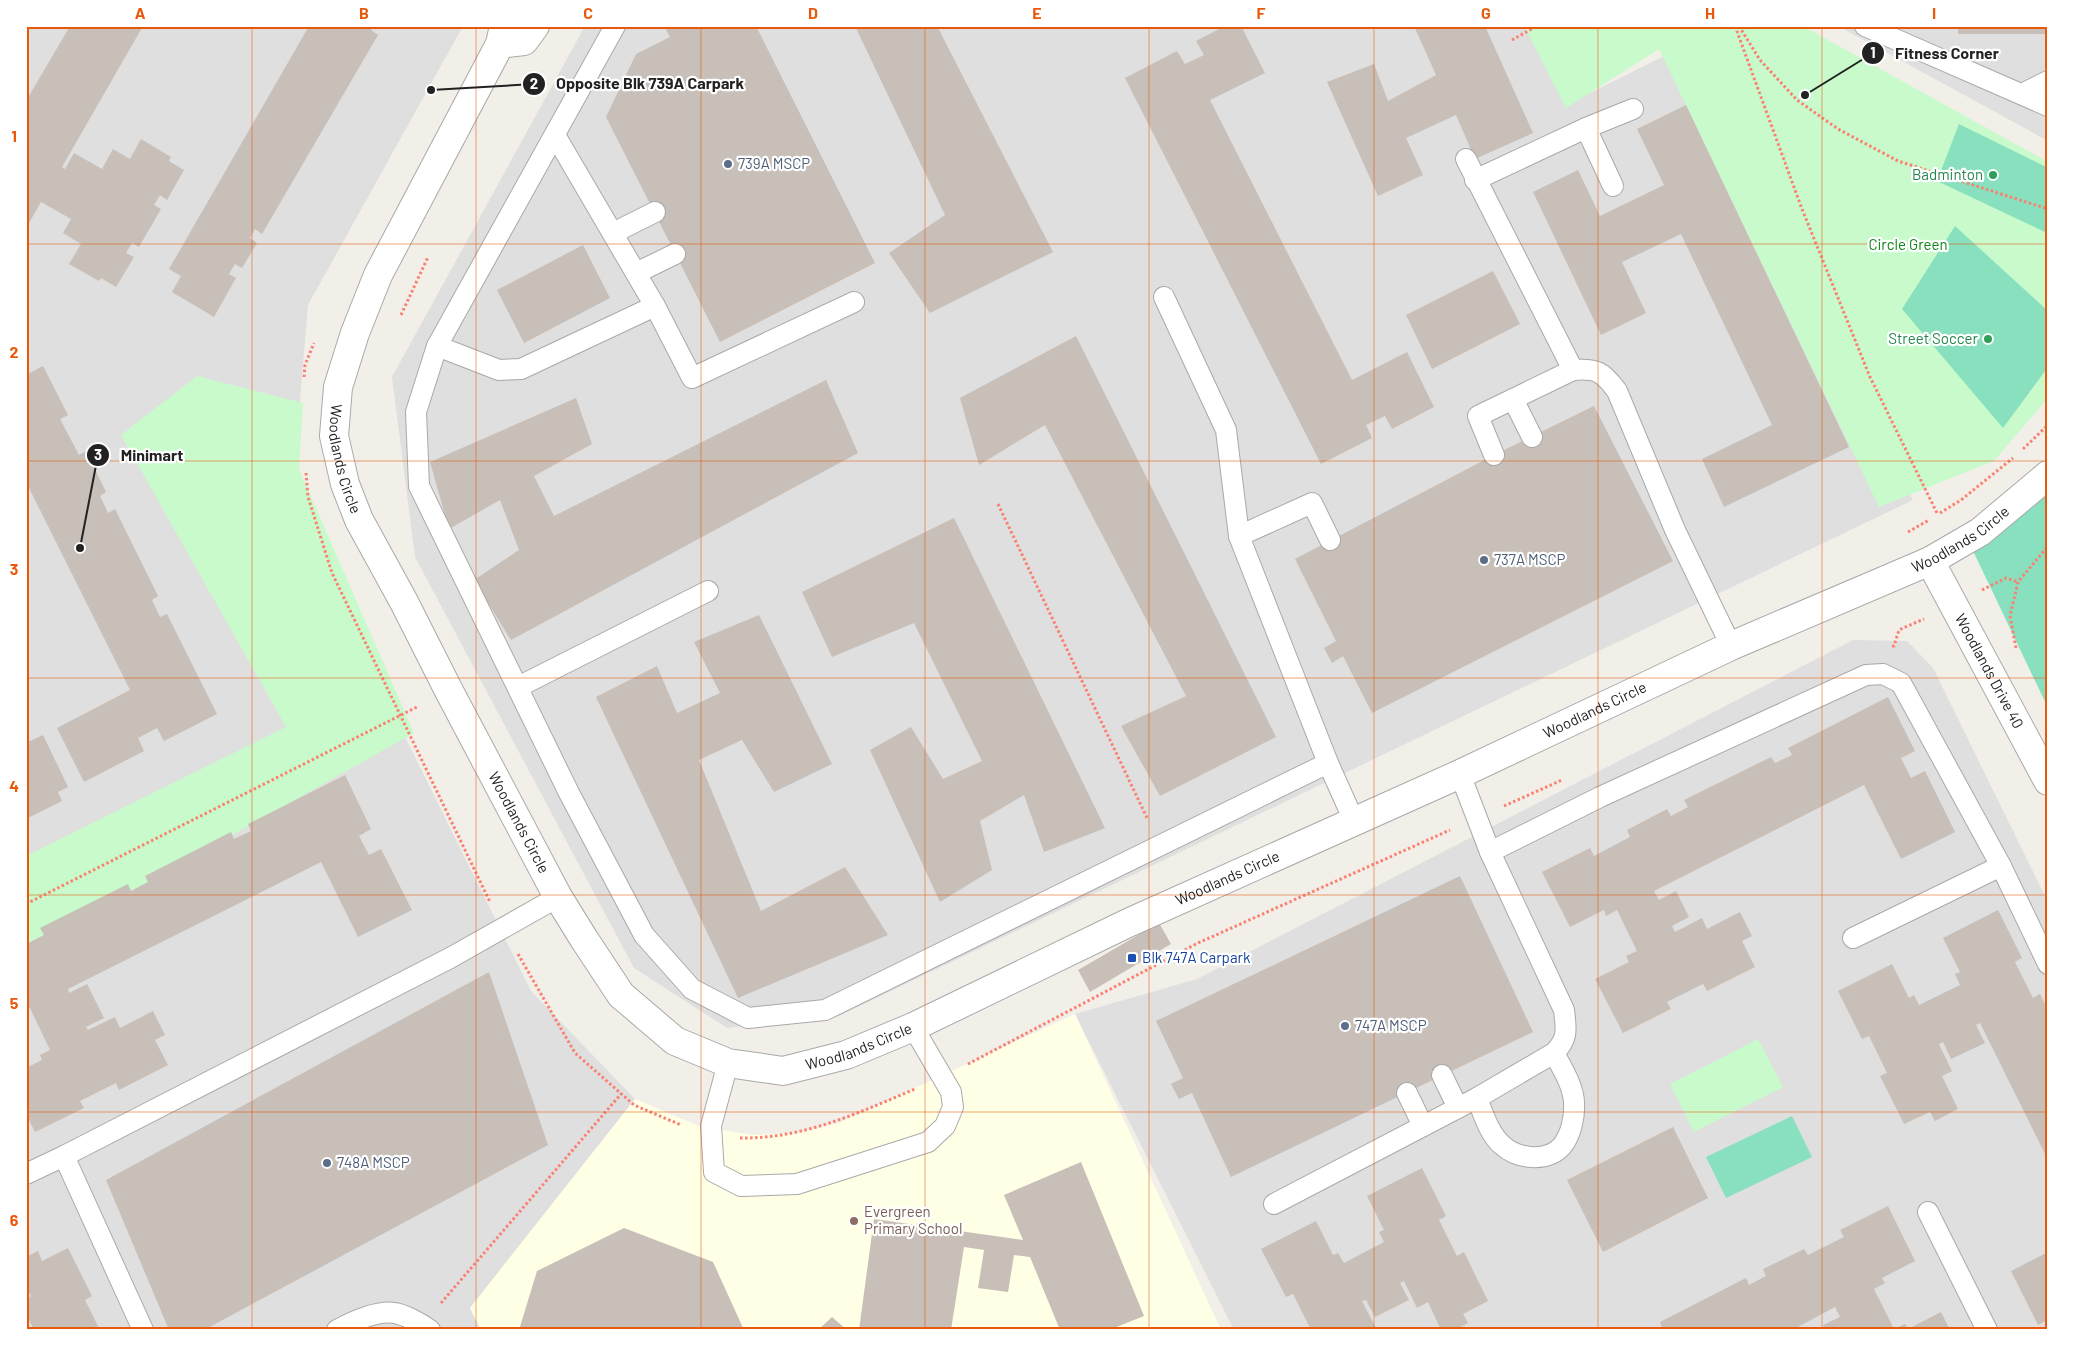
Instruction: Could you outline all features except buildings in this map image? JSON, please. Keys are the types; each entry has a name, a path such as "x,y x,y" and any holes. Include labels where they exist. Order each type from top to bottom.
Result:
{"street":[{"name":"Woodlands Circle","path":"535,26 524,41 502,35 378,275 338,387 334,436 345,484 359,520 404,602 558,897 621,995 675,1041 728,1063 783,1071 846,1055 913,1027 1128,923 1460,774 1731,646 1930,562 1980,532 2048,475"},
{"name":"Woodlands Drive 40","path":"1930,562 2048,781"}],"lane":[{"path":"615,26 438,346 416,412 419,486 569,793 644,935 692,989 748,1018 825,1010 1328,763"},
{"path":"1865,26 2048,106"},
{"path":"2022,94 2048,81"},
{"path":"1476,180 1586,128 1633,110"},
{"path":"1586,128 1612,186"},
{"path":"556,135 655,306 692,378 854,302"},
{"path":"1466,160 1573,370"},
{"path":"613,233 654,212"},
{"path":"636,273 675,254"},
{"path":"1164,298 1226,430 1234,481 1239,536 1328,763 1354,821"},
{"path":"438,346 499,370 521,369 655,306"},
{"path":"1494,455 1478,416 1573,370 1590,369 1606,376 1617,390 1675,530 1731,646"},
{"path":"1513,399 1532,437"},
{"path":"1239,536 1312,503 1330,540"},
{"path":"518,687 708,591"},
{"path":"1490,852 1600,797 1866,675 1884,674 1901,683 2001,866 2048,964"},
{"path":"1274,1204 1477,1098 1554,1053 1563,1043 1566,1030 1564,1010 1490,852 1460,774"},
{"path":"1854,938 2001,866"},
{"path":"26,1174 450,958 558,897"},
{"path":"728,1063 711,1126 714,1172 741,1186 797,1184 928,1142 945,1126 953,1107 951,1092 913,1027"},
{"path":"1477,1098 1489,1126 1501,1144 1512,1152 1530,1158 1543,1156 1561,1147 1570,1131 1574,1102 1569,1083 1554,1053"},
{"path":"1442,1075 1458,1108"},
{"path":"1407,1092 1422,1126"},
{"path":"64,1156 143,1330"},
{"path":"1928,1212 1987,1330"},
{"path":"337,1330 362,1318 394,1313 427,1327"}],"path":[{"path":"1512,40 1537,26"},
{"path":"1734,26 1802,210 1870,377 1938,515"},
{"path":"1739,26 1760,60 1797,100 1838,129 1898,161 2048,209"},
{"path":"304,382 305,365 316,338"},
{"path":"2021,451 2048,425"},
{"path":"1904,534 1961,500 2013,457"},
{"path":"306,470 308,497 332,573 503,928 575,1053 634,1105 712,1138 766,1139 834,1123 943,1078 1018,1036 1198,943 1567,778"},
{"path":"998,504 1160,845"},
{"path":"2018,655 2010,616 2018,582 2048,546"},
{"path":"2006,578 2018,582"},
{"path":"1887,645 1894,646 1899,630"},
{"path":"26,904 449,691"},
{"path":"427,1327 621,1094"}],"shaded area":[{"path":"26,26 463,26 308,305 291,507 531,991 635,1099 470,1308 481,1330 26,1330"},
{"path":"585,26 1546,26 1582,97 1684,46 1913,500 839,1016 727,1028 634,968 415,557 392,377"},
{"path":"1838,26 2048,26 2048,141"},
{"path":"1853,640 1907,641 1933,668 2048,902 2048,1330 1234,1330 1075,1014 1197,979"},
{"name":"Evergreen Primary School","path":"1075,1014 1221,1330 481,1330 470,1308 635,1099 699,1126 752,1135 795,1133 839,1123"}],"green space":[{"name":"Circle Green","path":"1524,26 1803,26 2048,162 2048,398 1994,461 1879,507 1659,49 1566,108"},
{"name":"Badminton","path":"1959,124 2048,168 2048,226 2045,232 1937,181"},
{"name":"Street Soccer","path":"1955,226 2048,311 2048,367 2003,428 1902,309"},
{"path":"197,376 303,403 299,469 414,733 26,951 26,856 286,727 121,435"},
{"path":"2048,493 2048,708 1965,534"},
{"path":"1758,1039 1783,1087 1694,1132 1670,1084"},
{"path":"1792,1116 1812,1157 1726,1198 1706,1157"}],"place":[{"name":"Opposite Blk 739A Carpark","path":"431,90"},
{"name":"Fitness Corner","path":"1805,95"},
{"name":"739A MSCP","path":"728,164"},
{"name":"Badminton","path":"1993,175"},
{"name":"Street Soccer","path":"1988,339"},
{"name":"Minimart","path":"80,548"},
{"name":"737A MSCP","path":"1484,560"},
{"name":"Blk 747A Carpark","path":"1132,958"},
{"name":"747A MSCP","path":"1345,1026"},
{"name":"748A MSCP","path":"327,1163"},
{"name":"Evergreen Primary School","path":"854,1221"}]}
